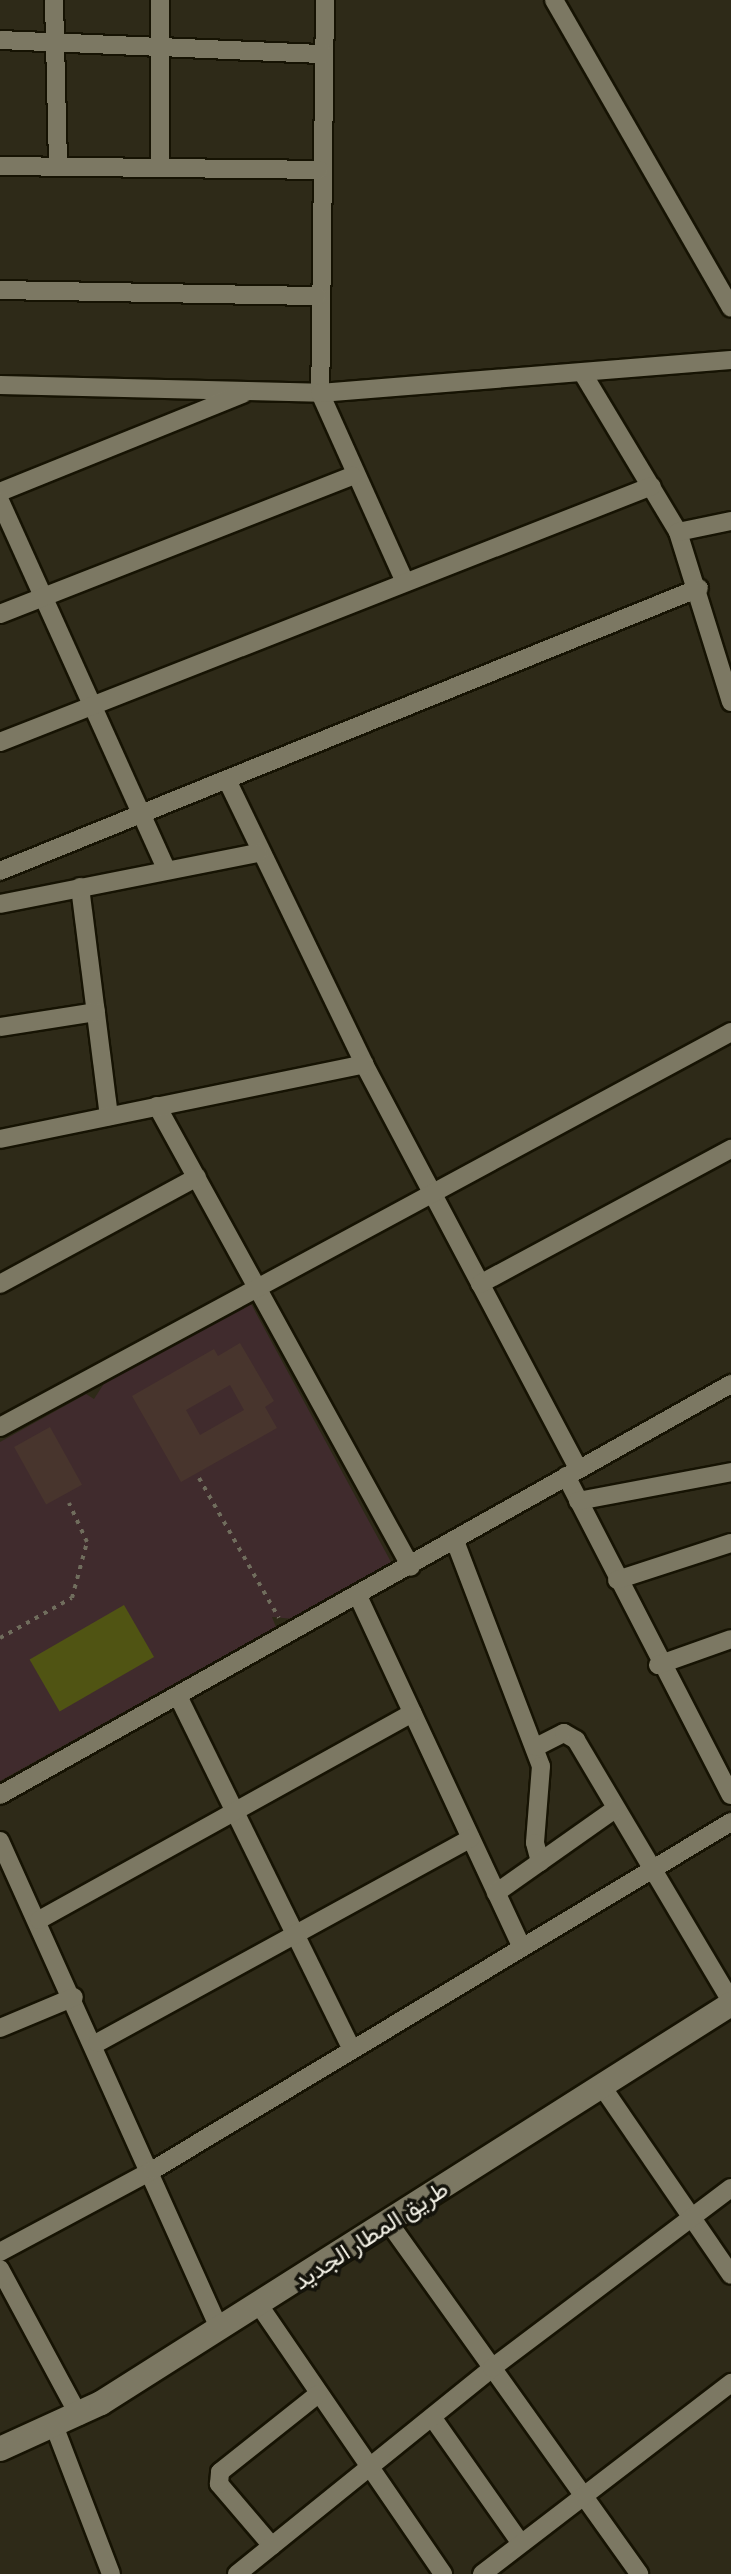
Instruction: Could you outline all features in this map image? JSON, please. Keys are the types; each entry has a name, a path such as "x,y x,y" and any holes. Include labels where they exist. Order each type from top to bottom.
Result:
{"street":[{"path":"54,0 58,166"},
{"path":"160,0 160,167"},
{"path":"325,0 317,296 320,393 353,476 405,582"},
{"path":"554,0 731,308"},
{"path":"0,40 324,54"},
{"path":"0,166 319,170"},
{"path":"0,290 317,296"},
{"path":"0,385 320,393 585,377 731,360"},
{"path":"585,377 678,532 699,588 723,635 731,702"},
{"path":"0,492 249,392"},
{"path":"0,614 353,476"},
{"path":"0,742 652,486"},
{"path":"0,501 166,869"},
{"path":"678,532 731,521"},
{"path":"0,871 699,588"},
{"path":"227,780 258,853 480,1284 572,1473 578,1501 658,1665 731,1795"},
{"path":"0,904 258,853"},
{"path":"80,887 109,1116"},
{"path":"0,1027 96,1012"},
{"path":"0,1427 731,1032"},
{"path":"0,1139 364,1064"},
{"path":"157,1106 411,1567"},
{"path":"480,1284 731,1149"},
{"path":"0,1284 197,1177"},
{"path":"0,1795 411,1567 731,1384"},
{"path":"578,1501 728,1478"},
{"path":"455,1541 536,1747 544,1778 535,1843 540,1862"},
{"path":"617,1580 731,1543"},
{"path":"358,1596 521,1946"},
{"path":"658,1665 731,1639"},
{"path":"178,1696 351,2047"},
{"path":"39,1920 413,1713"},
{"path":"536,1747 570,1734 731,2003"},
{"path":"496,1893 615,1809"},
{"path":"0,2252 153,2170 521,1946 653,1873 731,1822"},
{"path":"97,2043 471,1838"},
{"path":"0,1841 97,2043 220,2330"},
{"path":"0,2028 74,1997"},
{"name":"طريق المطار الجديد","path":"0,2449 79,2416 220,2330 731,2003"},
{"path":"601,2085 689,2218 731,2275"},
{"path":"237,2574 492,2368 731,2188"},
{"path":"389,2223 639,2574"},
{"path":"0,2269 79,2416"},
{"path":"259,2305 368,2470 443,2574"},
{"path":"484,2573 581,2492 731,2383"},
{"path":"272,2546 219,2484 220,2472 318,2394"},
{"path":"432,2417 520,2542"},
{"path":"55,2428 111,2574"}],"path":[{"path":"199,1478 288,1635"},
{"path":"0,1638 72,1598 87,1542 69,1503"}],"shaded area":[{"path":"250,1302 391,1562 294,1619 272,1617 276,1627 0,1781 0,1442 86,1394 94,1399 105,1382"}],"green space":[{"path":"124,1605 154,1657 60,1711 30,1660"}],"building":[{"path":"240,1343 274,1401 265,1407 277,1428 181,1482 132,1396 214,1349 218,1356","holes":["230,1385 244,1410 200,1435 186,1410"]},
{"path":"50,1427 82,1485 46,1505 14,1447"}]}
